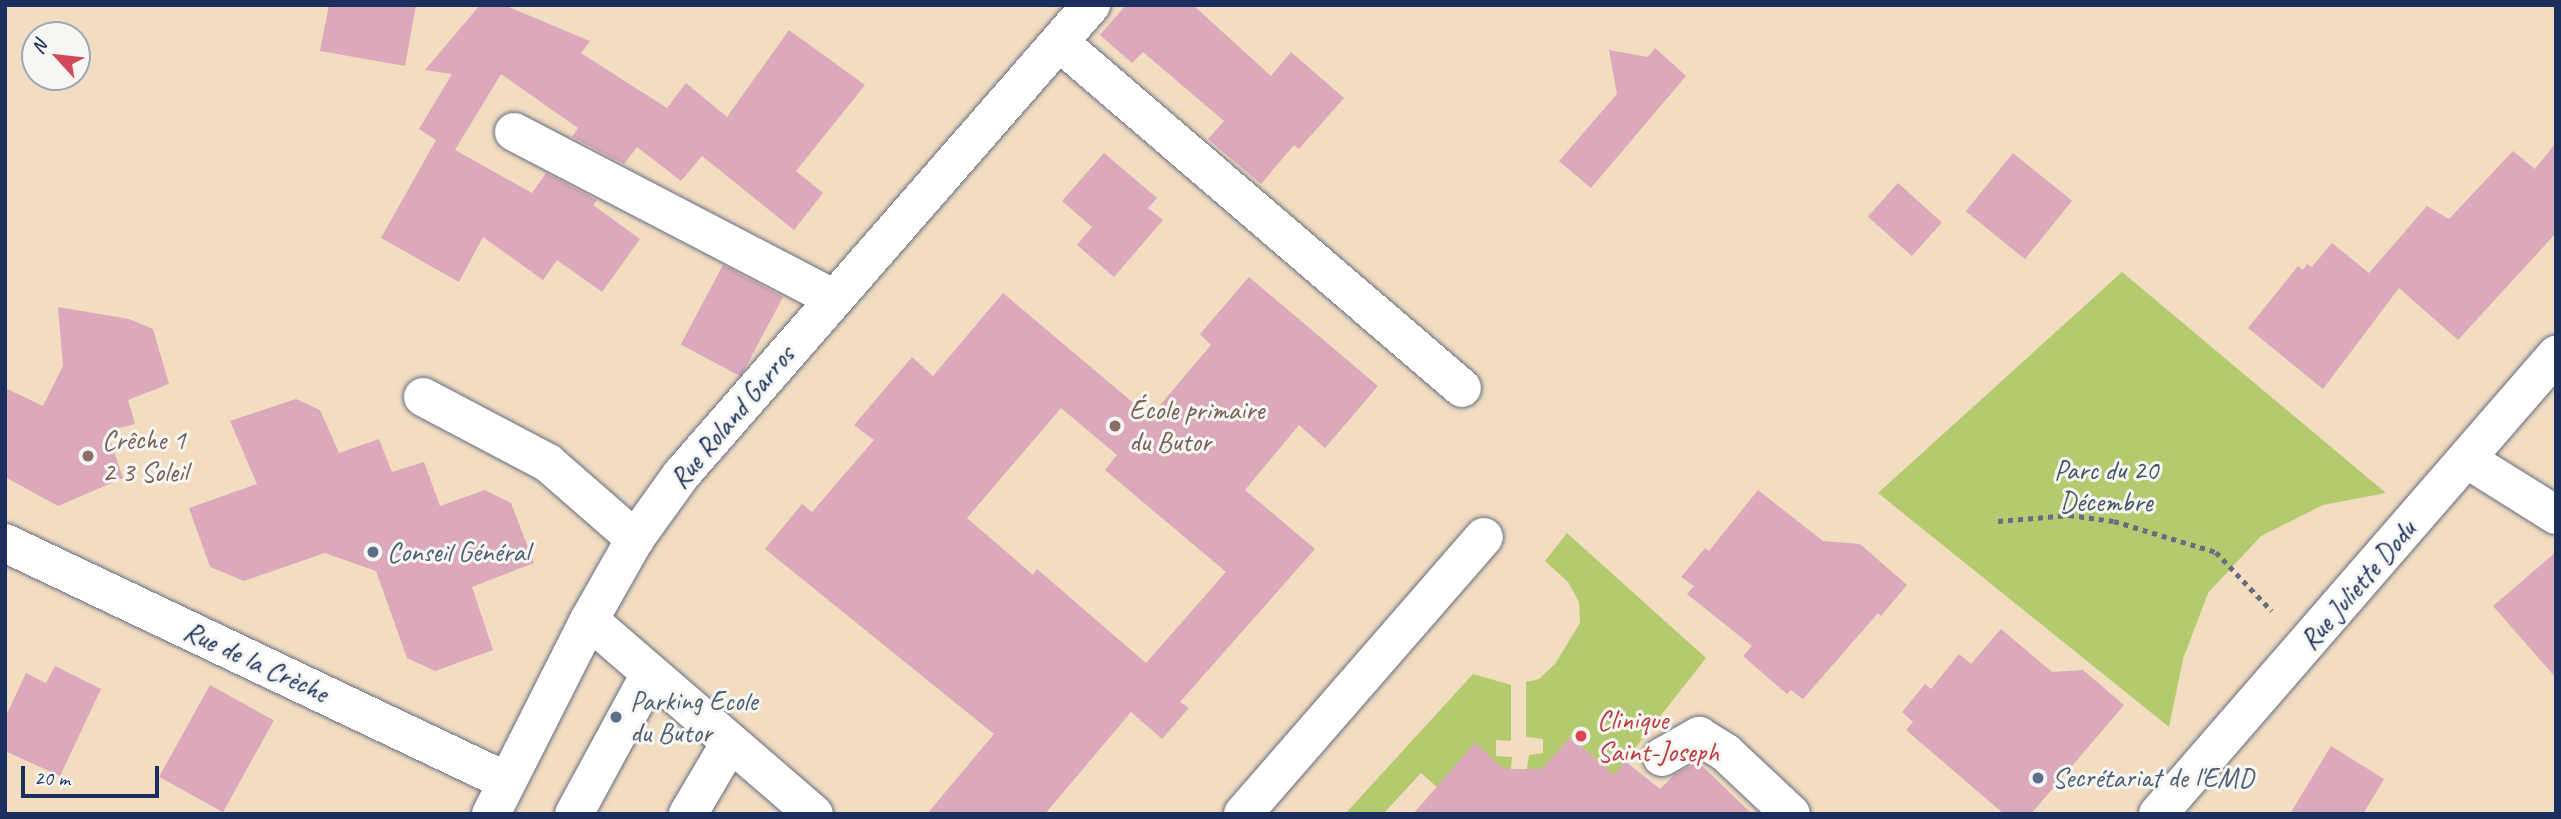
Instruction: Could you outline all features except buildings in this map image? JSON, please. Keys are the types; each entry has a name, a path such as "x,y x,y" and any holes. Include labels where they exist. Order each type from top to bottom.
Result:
{"street":[{"name":"Rue Roland Garros","path":"498,797 589,620 635,538 681,475 1091,5"},
{"path":"1059,42 1462,388"},
{"path":"514,132 833,298"},
{"name":"Rue Juliette Dodu","path":"2158,814 2468,460 2556,355"},
{"path":"423,397 548,463 635,538"},
{"path":"2468,460 2556,515"},
{"path":"1243,814 1484,537"},
{"name":"Rue de la Crèche","path":"5,543 498,797"},
{"path":"589,620 814,814"},
{"path":"574,814 650,674"},
{"path":"1662,757 1699,736 1726,753 1791,814"},
{"path":"688,814 730,743"}],"path":[{"path":"1998,521 2069,515 2114,521 2216,552 2272,611"}],"green space":[{"name":"Parc du 20 Décembre","path":"2122,272 2386,493 2323,505 2261,536 2208,593 2183,659 2169,727 1878,493"},
{"path":"1567,533 1706,658 1614,775 1571,737 1542,769 1527,769 1529,755 1543,753 1543,739 1526,737 1526,682 1539,679 1555,664 1580,623 1579,602 1568,582 1545,561"},
{"path":"1473,674 1511,685 1511,741 1496,740 1496,756 1512,757 1511,769 1504,770 1475,744 1437,787 1421,773 1383,814 1345,814"}],"place":[{"name":"École primaire du Butor","path":"1115,426"},
{"name":"Crêche 1 2 3 Soleil","path":"88,456"},
{"name":"Conseil Général","path":"373,552"},
{"name":"Parking Ecole du Butor","path":"616,717"},
{"name":"Clinique Saint-Joseph","path":"1581,736"},
{"name":"Secrétariat de l'EMD","path":"2038,778"}]}
